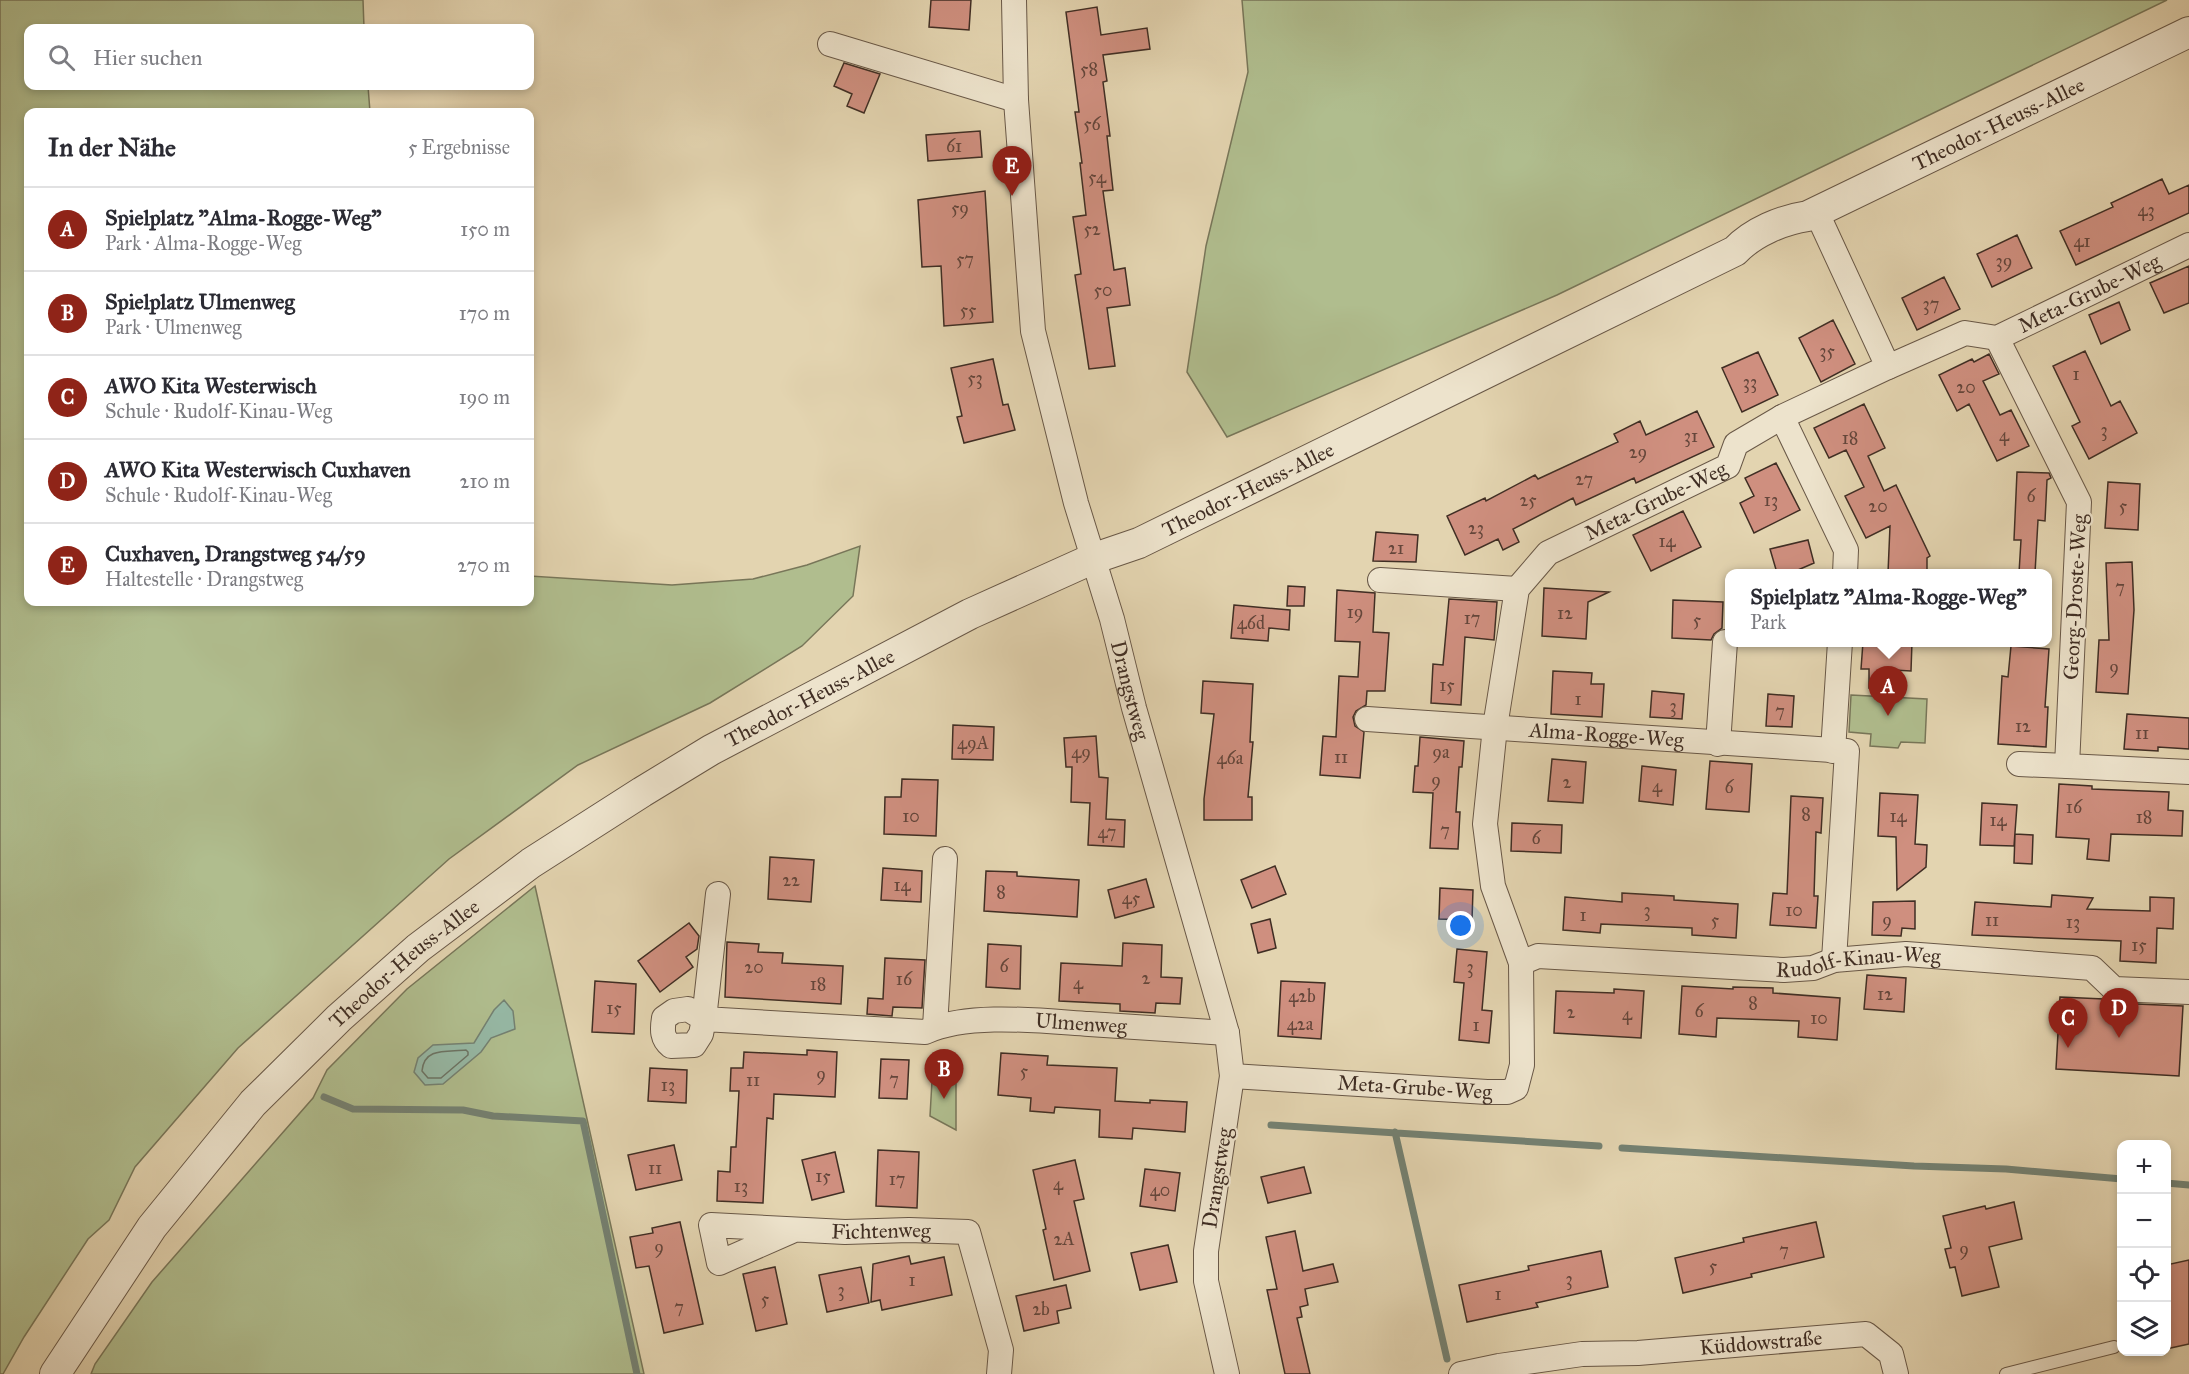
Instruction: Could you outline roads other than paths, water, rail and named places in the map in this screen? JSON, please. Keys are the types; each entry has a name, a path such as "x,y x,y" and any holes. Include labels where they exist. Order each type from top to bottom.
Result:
{"street":[{"name":"Drangstweg","path":"1014,0 1016,100 1034,331 1076,503 1112,619 1134,708 1227,1033 1232,1076 1206,1251 1206,1281 1227,1374"},
{"name":"Theodor-Heuss-Allee","path":"56,1374 152,1227 253,1103 339,1018 418,948 531,863 642,792 711,750 970,614 1092,559 1139,543 1735,251 1746,240 1791,219 1812,214 2189,32"},
{"path":"830,44 1016,100"},
{"path":"1812,214 1888,367"},
{"name":"Meta-Grube-Weg","path":"1232,1076 1487,1092 1507,1092 1516,1088 1522,1065 1521,963 1493,886 1485,824 1495,727 1517,589 1548,553 1728,466 1737,444 1782,417 1965,333 1997,338 2189,244"},
{"name":"Georg-Droste-Weg","path":"1997,338 2079,502 2067,766"},
{"path":"1782,417 1846,550 1845,569"},
{"path":"1380,580 1517,589"},
{"path":"1718,744 1725,642"},
{"path":"1834,960 1847,751 1833,751 1840,647"},
{"path":"1367,719 1495,727"},
{"name":"Alma-Rogge-Weg","path":"1495,727 1833,751"},
{"path":"2019,764 2189,772"},
{"path":"935,1027 945,859"},
{"name":"Ulmenweg","path":"718,894 704,1019 925,1032 935,1027 1016,1019 1227,1033"},
{"name":"Rudolf-Kinau-Weg","path":"1521,963 1538,956 1784,970 1813,968 1834,960 1906,954 2092,968 2114,989 2189,992"},
{"name":"Fichtenweg","path":"794,1230 967,1226 1001,1350 999,1374"},
{"name":"Küddowstraße","path":"1461,1374 1582,1354 1620,1364 1866,1334 1891,1354 1896,1374"}],"lane":[{"path":"2006,1374 2114,1347"}],"water":[{"path":"504,1000 513,1011 515,1029 491,1038 481,1052 443,1084 425,1085 414,1072 418,1058 433,1045 474,1043 494,1010"}],"waterway":[{"path":"324,1097 353,1109 463,1110 493,1116 583,1121 637,1374"},
{"path":"1271,1125 1599,1146"},
{"path":"1395,1132 1447,1359"},
{"path":"1622,1148 1914,1166 2006,1169 2117,1179"},
{"path":"2171,1183 2189,1185"}],"place":[{"name":"Cuxhaven, Drangstweg 54/59","path":"1012,196"},
{"name":"Spielplatz \"Alma-Rogge-Weg\"","path":"1888,716"},
{"name":"AWO Kita Westerwisch Cuxhaven","path":"2119,1038"},
{"name":"AWO Kita Westerwisch","path":"2068,1048"},
{"name":"Spielplatz Ulmenweg","path":"944,1099"}]}
